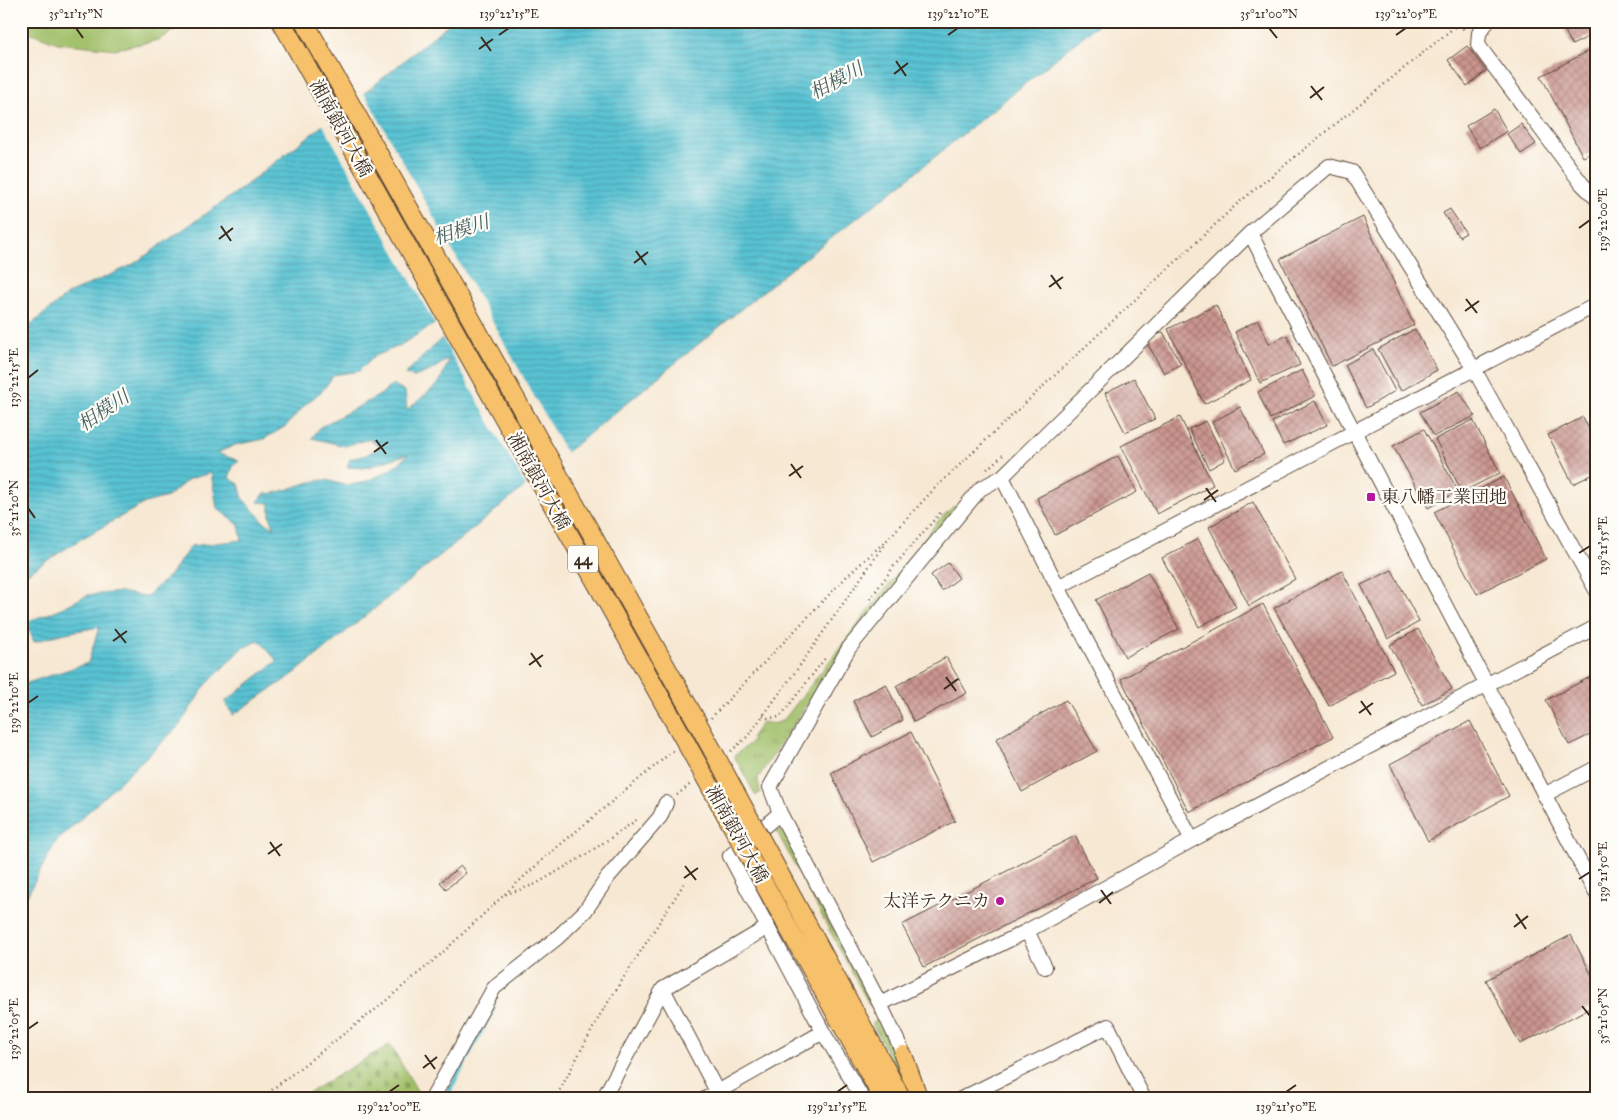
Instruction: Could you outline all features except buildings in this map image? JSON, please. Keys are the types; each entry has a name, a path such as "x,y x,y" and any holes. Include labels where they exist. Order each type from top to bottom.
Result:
{"main road":[{"name":"湘南銀河大橋","path":"281,21 680,732 883,1099"},
{"name":"湘南銀河大橋","path":"304,21 701,729 902,1099"},
{"path":"903,1055 919,1099"}],"street":[{"path":"1488,21 1478,33 1478,45 1582,184 1596,198"},
{"path":"928,1099 903,1055 880,1004 780,812 770,787 849,648 980,490 1002,477 1250,233 1329,166 1352,172 1474,369 1596,590"},
{"path":"1250,233 1596,894"},
{"path":"1058,587 1596,305"},
{"path":"1002,477 1192,840"},
{"path":"880,1004 1026,931 1192,840 1596,627"},
{"path":"1544,795 1596,768"},
{"path":"432,1099 494,988 557,938 585,910 608,877 660,817 666,803"},
{"path":"780,812 730,856 823,1032 862,1099"},
{"path":"607,1099 605,1095 663,989 768,927"},
{"path":"1026,931 1045,967"},
{"path":"663,989 714,1097 823,1032"},
{"path":"960,1099 1108,1026 1144,1099"}],"path":[{"path":"708,721 847,576 887,540 979,444 1237,204 1457,23 1462,21"},
{"path":"748,736 801,664 887,540"},
{"path":"260,1099 390,997 440,955 549,854 677,748"},
{"path":"666,803 684,790"},
{"path":"504,895 536,884 587,854 644,816"},
{"path":"555,1099 600,1015 685,882"}],"green space":[{"path":"21,21 190,21 158,40 116,49 58,43 21,29"},
{"path":"954,506 956,508 944,524 940,526 834,663 758,778 760,792 756,796 734,756 753,741 751,738 762,722 775,723 786,717 939,520"},
{"path":"776,830 783,832 827,914 831,927 833,927 873,1004 870,1006"},
{"path":"878,1019 881,1021 915,1099 911,1099 872,1023"},
{"path":"390,1044 422,1099 298,1099"}],"water":[{"name":"相模川","path":"452,21 1102,21 899,186 784,274 295,673 233,715 225,702 277,661 259,640 241,649 205,686 179,726 55,843 21,907 21,685 88,663 99,627 60,634 34,642 29,630 21,630 21,624 53,612 88,595 120,592 146,597 170,575 191,546 242,540 239,525 217,508 211,473 189,479 167,497 145,503 81,539 21,577 21,333 68,294 132,265 237,192 372,87","holes":["460,308 458,323 405,374 414,377 430,371 450,358 439,383 407,410 405,391 393,384 380,395 320,427 312,438 345,446 369,439 380,447 366,455 350,459 347,467 364,468 408,454 403,460 380,475 363,482 347,485 324,480 264,494 258,502 270,503 270,516 274,527 265,523 243,499 239,484 229,478 233,466 239,461 217,453 235,445 264,439 286,426 306,404 323,390 334,375 359,371 373,357 399,346"]}],"pier":[{"path":"363,91 567,455 527,488 441,336 456,322 457,313 436,326 322,123"}],"waterway":[{"path":"445,1099 493,1009"}],"place":[{"name":"東八幡工業団地","path":"1371,497"},
{"name":"太洋テクニカ","path":"1000,901"}]}
